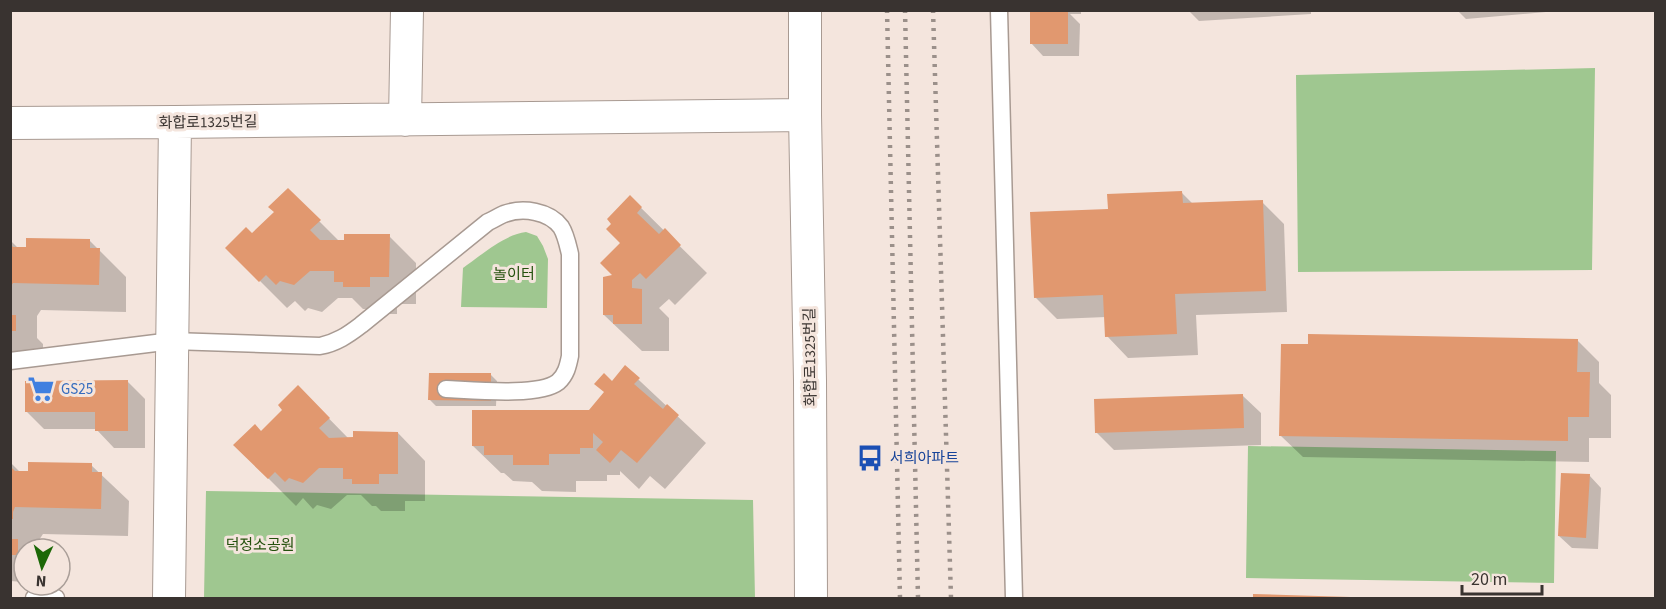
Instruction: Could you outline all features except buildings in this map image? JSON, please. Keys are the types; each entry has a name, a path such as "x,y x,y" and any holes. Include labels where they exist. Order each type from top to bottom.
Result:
{"street":[{"path":"405,120 407,10"},
{"name":"화합로1325번길","path":"805,10 804,115 812,598"},
{"name":"화합로1325번길","path":"10,123 804,115"},
{"path":"169,598 175,122"}],"lane":[{"path":"999,10 1014,598"},
{"path":"10,361 172,341 320,346 331,344 347,336 488,222 506,213 521,211 547,215 561,228 570,254 568,369 560,381 539,390 446,389"},
{"path":"34,598 56,598"}],"green space":[{"path":"1595,68 1592,270 1298,272 1296,75"},
{"name":"놀이터","path":"526,232 537,236 548,259 547,308 461,307 463,268 501,241"},
{"path":"1248,446 1556,451 1554,583 1246,578"},
{"name":"덕정소공원","path":"206,491 753,500 755,598 204,598"}],"railway":[{"path":"887,10 900,598"},
{"path":"905,10 918,598"},
{"path":"933,10 951,598"}],"place":[{"name":"GS25","path":"41,389"},
{"name":"서희아파트","path":"870,458"}]}
